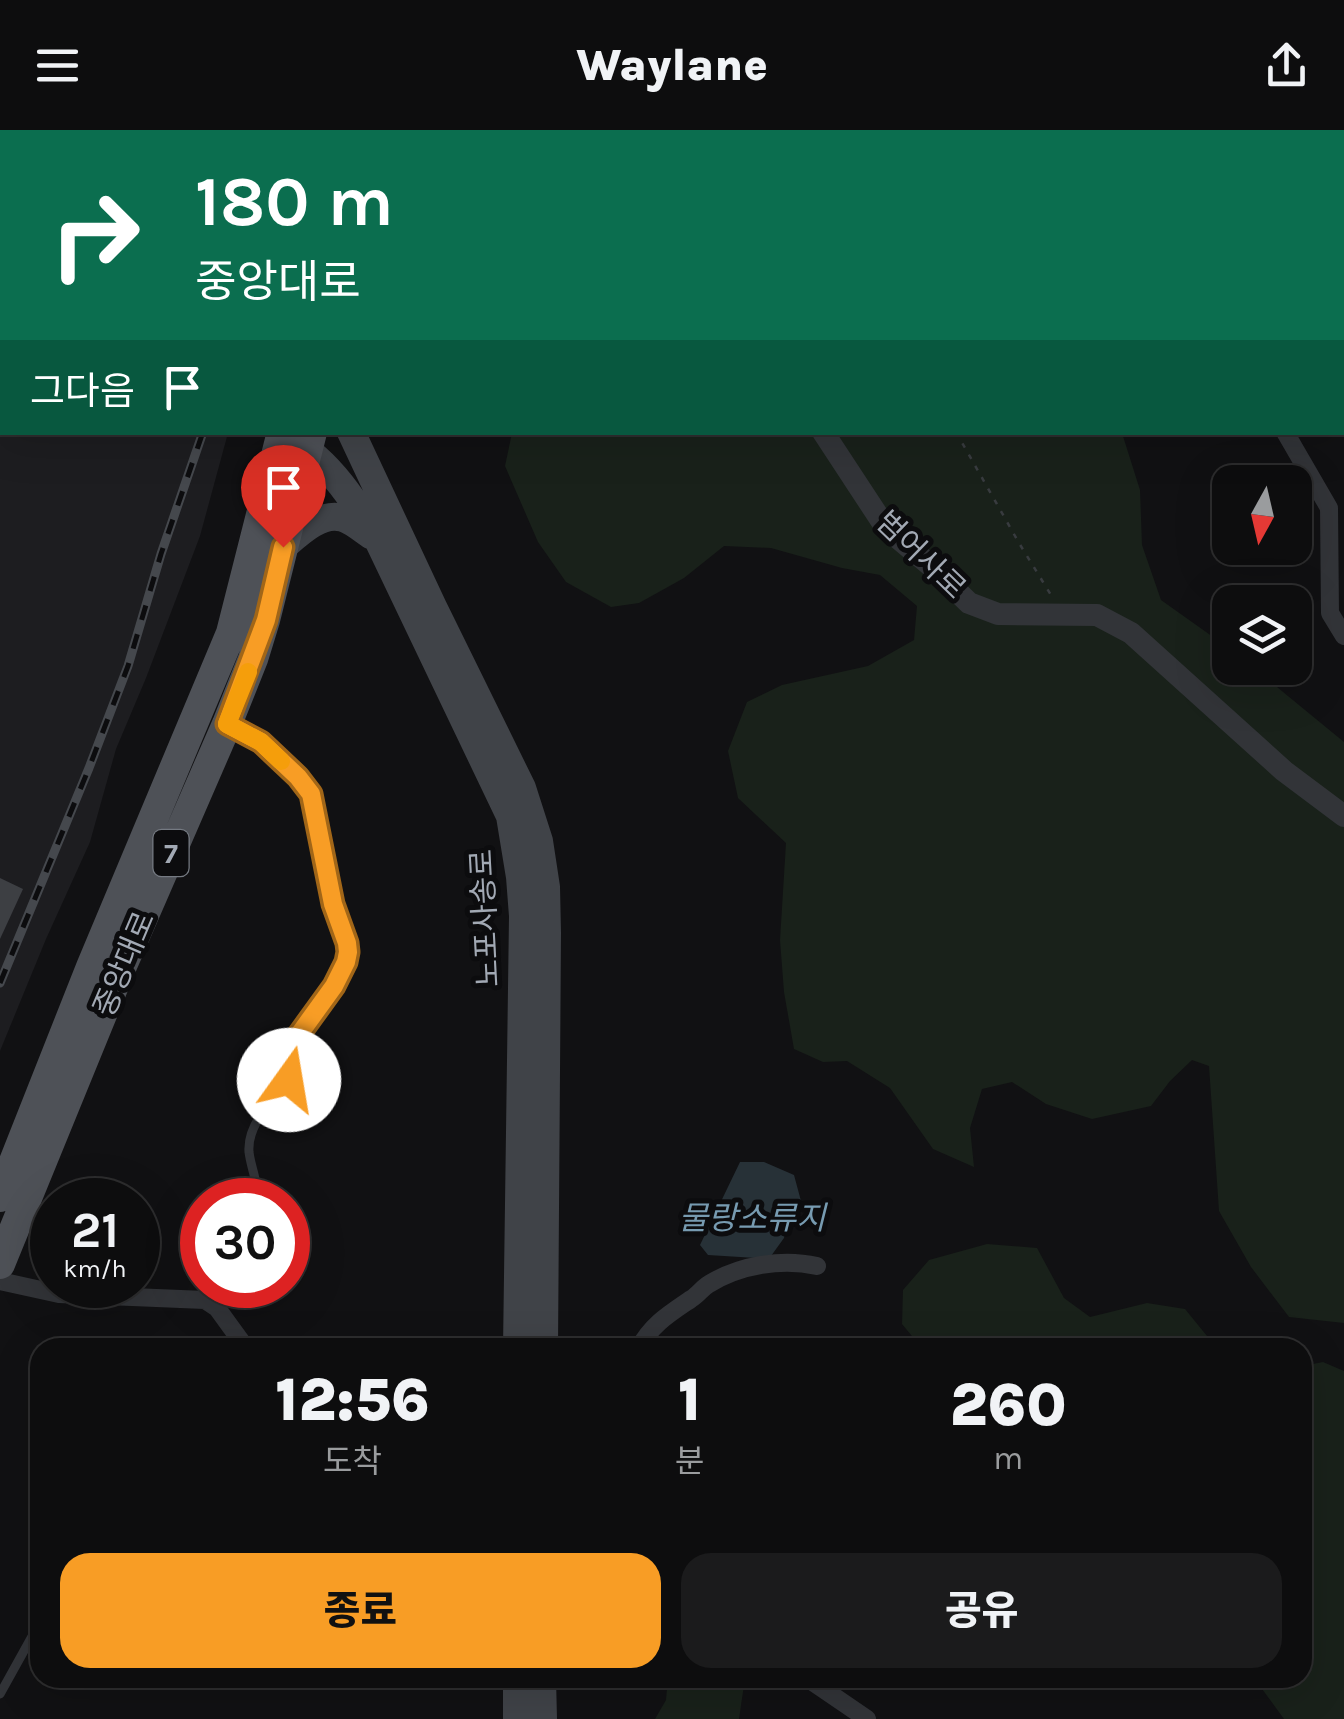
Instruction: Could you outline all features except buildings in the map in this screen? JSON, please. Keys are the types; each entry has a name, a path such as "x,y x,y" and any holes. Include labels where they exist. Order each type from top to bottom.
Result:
{"main road":[{"name":"노포사송로","path":"352,435 522,788 539,841 546,887 544,1338"},
{"name":"노포사송로","path":"296,438 356,502 378,540 510,816 523,916 517,1338"},
{"name":"중앙대로","path":"0,1264 121,968 227,724 266,620 283,547 296,438"},
{"name":"중앙대로","path":"0,1197 91,966 231,633 296,438"},
{"path":"283,547 307,526 328,518 342,518 378,540"},
{"path":"517,1688 517,1719"},
{"path":"542,1688 543,1719"}],"street":[{"name":"범어사로","path":"824,435 886,528 969,603 998,614 1097,615 1131,633 1284,771 1344,816"},
{"path":"1287,435 1336,509 1330,613 1344,636"},
{"path":"227,724 261,742 311,794 333,904 347,943 346,962 334,986 295,1040 289,1080"},
{"path":"645,1338 667,1314 721,1277 762,1265 818,1266"},
{"path":"0,1281 60,1294 180,1293"},
{"path":"217,1308 239,1338"},
{"path":"822,1688 867,1719"}],"lane":[{"path":"256,1178 249,1150 251,1133 266,1106 289,1080"},
{"path":"0,1694 30,1640"}],"path":[{"path":"958,435 1018,544 1064,615"}],"shaded area":[{"path":"0,435 227,435 200,536 116,749 90,842 0,1051"},
{"path":"512,435 1123,435 1140,490 1142,545 1161,600 1212,636 1212,685 1275,685 1344,742 1344,1323 1289,1317 1251,1267 1219,1211 1209,1066 1192,1060 1151,1106 1092,1119 1046,1104 1012,1082 982,1089 970,1128 974,1167 933,1149 890,1088 847,1061 823,1062 794,1049 780,940 786,843 738,798 728,751 747,702 782,685 868,666 914,640 917,606 880,575 771,548 724,546 684,578 639,603 611,607 566,582 538,542 505,466"},
{"path":"987,1244 1037,1248 1064,1298 1090,1317 1147,1303 1185,1309 1209,1338 914,1338 902,1324 903,1290 929,1260"},
{"path":"1323,1362 1344,1371 1344,1719 1284,1719 1261,1688 1312,1688 1312,1364"},
{"path":"667,1688 744,1688 739,1719 655,1719 666,1700"}],"water":[{"name":"물랑소류지","path":"740,1162 764,1162 794,1175 801,1201 771,1256 708,1255 700,1245"}],"railway":[{"path":"0,983 128,666 202,435"}],"slow traffic":[{"path":"248,672 227,724 261,742 281,761"}],"route":[{"path":"283,547 266,620 227,724 261,742 311,794 333,904 348,952 334,986 295,1040 289,1080"}]}
